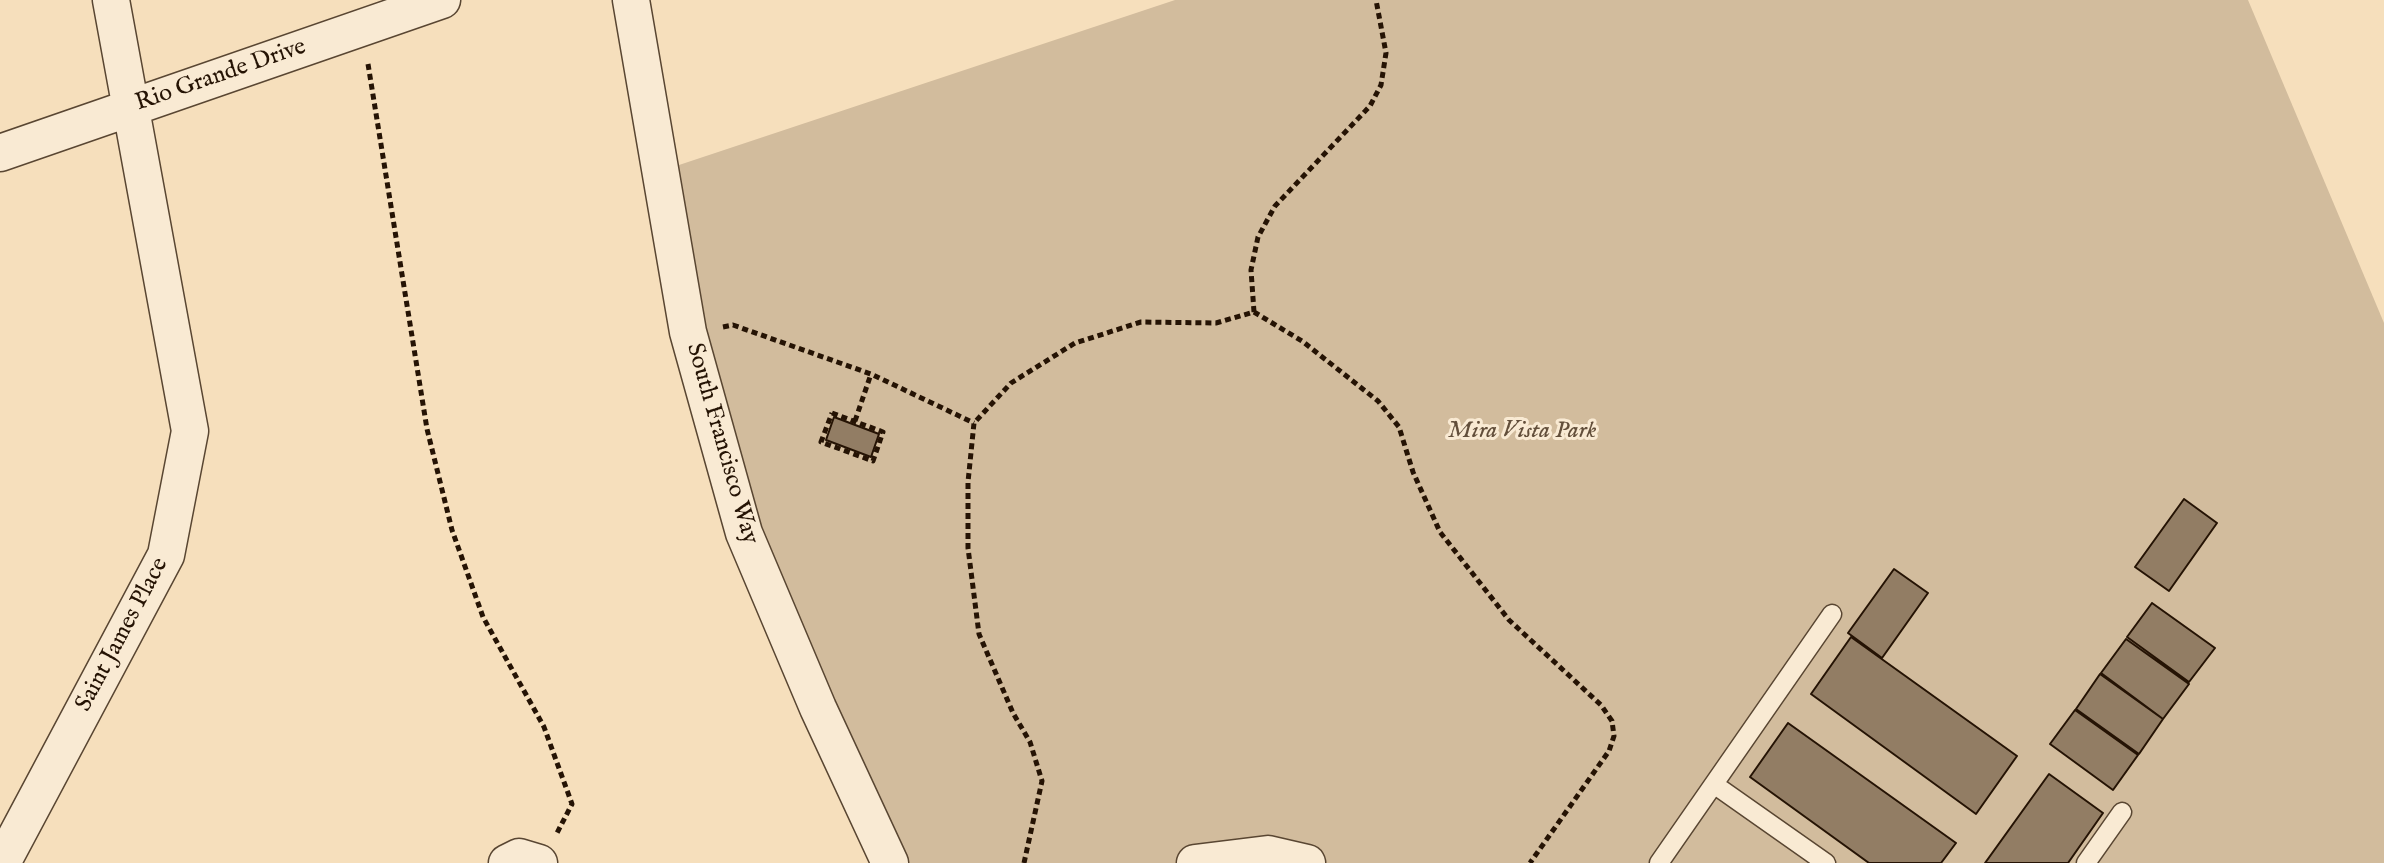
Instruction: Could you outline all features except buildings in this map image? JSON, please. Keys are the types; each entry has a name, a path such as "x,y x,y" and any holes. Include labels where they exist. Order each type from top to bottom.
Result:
{"street":[{"name":"Saint James Place","path":"2,863 166,555 190,431 111,0"},
{"name":"Rio Grande Drive","path":"0,153 442,0"},
{"name":"South Francisco Way","path":"631,0 688,332 744,533 818,708 890,863"},
{"path":"507,863 548,848"},
{"path":"1195,863 1268,854 1307,863"}],"lane":[{"path":"1659,863 1832,614"},
{"path":"1715,785 1826,863"},
{"path":"2086,863 2122,812"}],"path":[{"path":"1254,312 1253,259 1258,237 1275,206 1370,106 1381,85 1386,53 1376,0"},
{"path":"360,28 371,74 427,429 452,530 483,617 544,727 572,804 548,848"},
{"path":"1024,863 1042,781 1030,742 1013,713 979,634 968,548 968,482 974,423 1011,383 1075,343 1141,322 1216,323 1254,312 1302,341 1378,401 1399,427 1413,472 1440,532 1509,620 1601,705 1612,721 1614,736 1609,751 1530,863"},
{"path":"688,332 733,325 871,374 974,423"},
{"path":"855,421 871,374"},
{"path":"832,413 855,421 883,432 873,461 821,442 832,413"}],"green space":[{"name":"Mira Vista Park","path":"1175,0 2248,0 2384,323 2384,863 890,863 744,533 661,171"}]}
